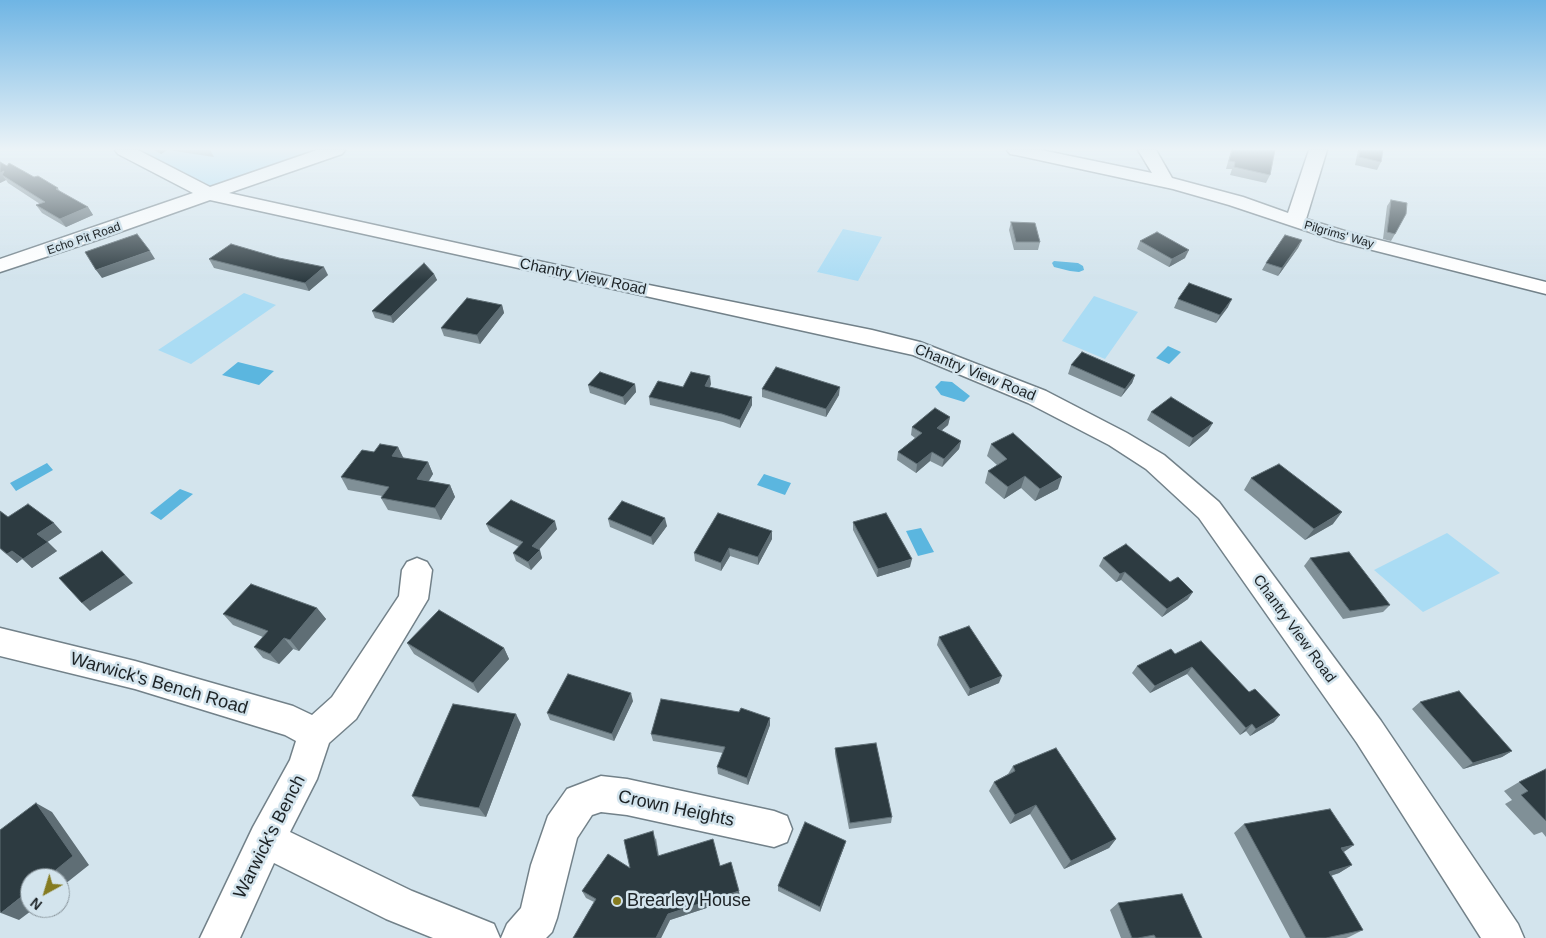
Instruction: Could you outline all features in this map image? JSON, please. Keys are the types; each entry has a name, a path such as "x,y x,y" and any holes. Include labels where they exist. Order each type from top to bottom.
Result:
{"street":[{"name":"Echo Pit Road","path":"0,266 210,194"},
{"name":"Chantry View Road","path":"210,194 920,349 1037,397 1118,439 1155,462 1209,510 1369,732 1504,938"},
{"name":"Pilgrims' Way","path":"1210,194 1295,222 1394,250 1546,288"},
{"path":"1295,222 1304,194"},
{"path":"315,734 344,708 412,599 416,570"},
{"name":"Warwick's Bench Road","path":"0,642 135,675 293,722 315,734"},
{"name":"Warwick's Bench","path":"220,938 266,840 305,767 315,734"},
{"name":"Crown Heights","path":"521,938 538,918 550,865 561,829 580,802 601,794 627,797 774,830"},
{"path":"266,840 400,905 480,938"}],"shaded area":[{"path":"843,229 882,237 858,281 817,272"},
{"path":"1054,261 1078,263 1083,266 1084,270 1079,272 1054,267 1052,263"},
{"path":"244,293 276,305 191,364 158,350"},
{"path":"1094,296 1138,312 1105,359 1062,341"},
{"path":"1168,346 1181,352 1169,364 1156,358"},
{"path":"238,362 274,371 259,385 222,375"},
{"path":"941,381 952,382 970,396 964,402 941,395 935,387"},
{"path":"47,463 53,470 16,491 10,483"},
{"path":"764,474 791,483 785,495 757,485"},
{"path":"180,489 193,494 161,520 150,513"},
{"path":"921,528 934,552 918,556 906,531"},
{"path":"1447,533 1500,573 1423,612 1374,570"}],"building":[{"path":"32,194 64,194 88,207 60,219 36,205 45,202"},
{"path":"1391,200 1407,203 1406,214 1395,234 1387,232"},
{"path":"1011,222 1035,223 1040,242 1016,242"},
{"path":"1157,232 1189,250 1172,259 1140,241"},
{"path":"137,234 150,251 96,270 85,252"},
{"path":"1285,235 1302,240 1282,268 1266,263"},
{"path":"231,244 279,258 324,267 305,283 209,259"},
{"path":"424,263 434,274 391,316 372,311"},
{"path":"1189,283 1232,299 1220,315 1178,299"},
{"path":"467,298 502,305 477,335 441,328"},
{"path":"1082,352 1135,375 1125,389 1071,365"},
{"path":"776,367 840,387 826,409 762,389"},
{"path":"600,372 635,384 623,397 588,385"},
{"path":"691,372 710,376 705,386 752,397 740,420 649,397 658,381 683,387"},
{"path":"1171,397 1213,423 1193,438 1151,412"},
{"path":"935,408 950,417 937,428 961,441 944,459 932,452 917,464 898,452 922,433 912,427"},
{"path":"1013,433 1062,477 1040,489 1025,476 1008,487 988,471 1007,459 991,444"},
{"path":"380,444 398,447 392,456 428,462 417,479 450,485 435,508 381,498 389,487 341,477 362,450 374,452"},
{"path":"1279,464 1342,512 1314,529 1251,478"},
{"path":"511,500 555,521 532,546 540,550 528,562 513,553 523,542 486,524"},
{"path":"622,501 665,518 651,537 608,519"},
{"path":"28,504 54,523 37,534 48,542 23,559 12,551 7,554 0,548 0,511 8,517"},
{"path":"718,513 772,531 758,557 729,548 721,563 694,553"},
{"path":"886,513 912,559 878,569 853,522"},
{"path":"1126,544 1170,582 1178,577 1193,592 1167,609 1125,572 1120,574 1103,558"},
{"path":"102,551 125,575 82,603 59,578"},
{"path":"1349,552 1390,605 1350,611 1310,558"},
{"path":"251,584 317,608 290,640 284,638 270,654 254,647 268,631 223,614"},
{"path":"439,610 504,648 473,683 407,643"},
{"path":"969,626 1002,676 970,689 939,637"},
{"path":"1201,641 1249,692 1255,689 1280,715 1256,729 1252,724 1246,728 1192,667 1155,686 1137,666 1171,649 1175,654"},
{"path":"568,674 631,693 612,734 547,713"},
{"path":"1459,691 1512,751 1473,763 1420,702"},
{"path":"661,699 739,712 741,708 770,718 747,778 717,767 725,747 651,734"},
{"path":"453,704 516,714 479,808 412,796"},
{"path":"876,743 892,817 850,823 835,748"},
{"path":"1056,748 1116,839 1071,861 1036,805 1015,815 994,782 1015,771 1013,766"},
{"path":"1546,769 1546,821 1521,795 1528,791 1519,782"},
{"path":"36,803 73,856 58,868 20,868 20,898 1,913 0,911 0,830"},
{"path":"1330,809 1354,845 1341,848 1352,865 1329,872 1363,930 1326,938 1306,938 1244,824"},
{"path":"805,822 846,841 820,907 778,886"},
{"path":"653,831 658,856 713,839 720,866 731,862 739,891 668,914 656,938 573,938 596,899 582,891 608,854 630,868 624,840"},
{"path":"1182,894 1202,938 1156,938 1154,935 1132,938 1118,903"}],"place":[{"name":"Brearley House","path":"617,901"}]}
